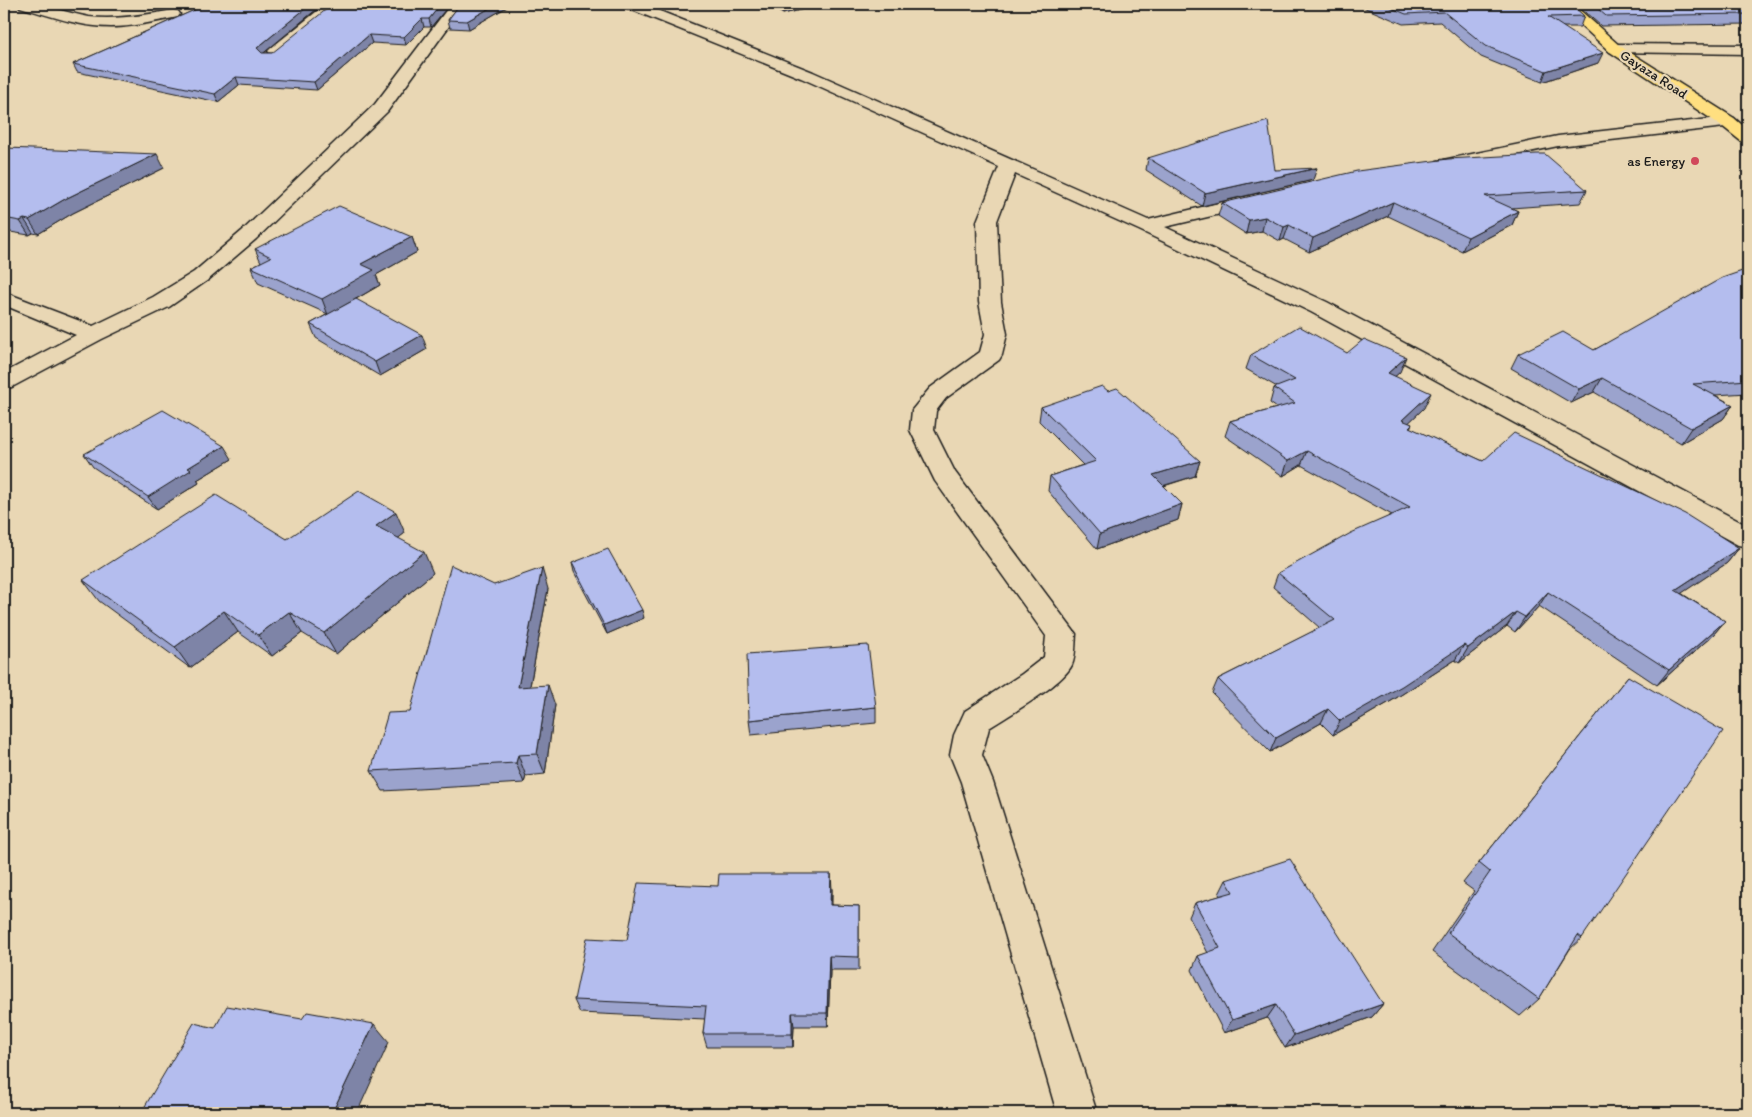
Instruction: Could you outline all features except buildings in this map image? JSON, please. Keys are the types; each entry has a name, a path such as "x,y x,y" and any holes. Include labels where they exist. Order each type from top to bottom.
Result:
{"main road":[{"name":"Gayaza Road","path":"1565,4 1616,49 1728,122 1748,138"}],"street":[{"path":"25,4 54,13 99,22 130,22 173,14"},
{"path":"270,56 335,4"},
{"path":"4,382 94,334 161,302 193,281 249,235 381,108 458,4"},
{"path":"630,4 807,75 1146,226 1319,307 1748,538"},
{"path":"1616,49 1748,50"},
{"path":"1429,167 1558,141 1728,122"},
{"path":"1009,165 987,221 990,302 996,334 991,354 938,393 924,410 922,430 944,475 1061,634 1058,662 1032,683 976,720 970,735 966,755 977,782 1077,1113"},
{"path":"1146,226 1276,195"},
{"path":"4,298 94,334"}],"place":[{"name":"as Energy","path":"1695,161"}]}
